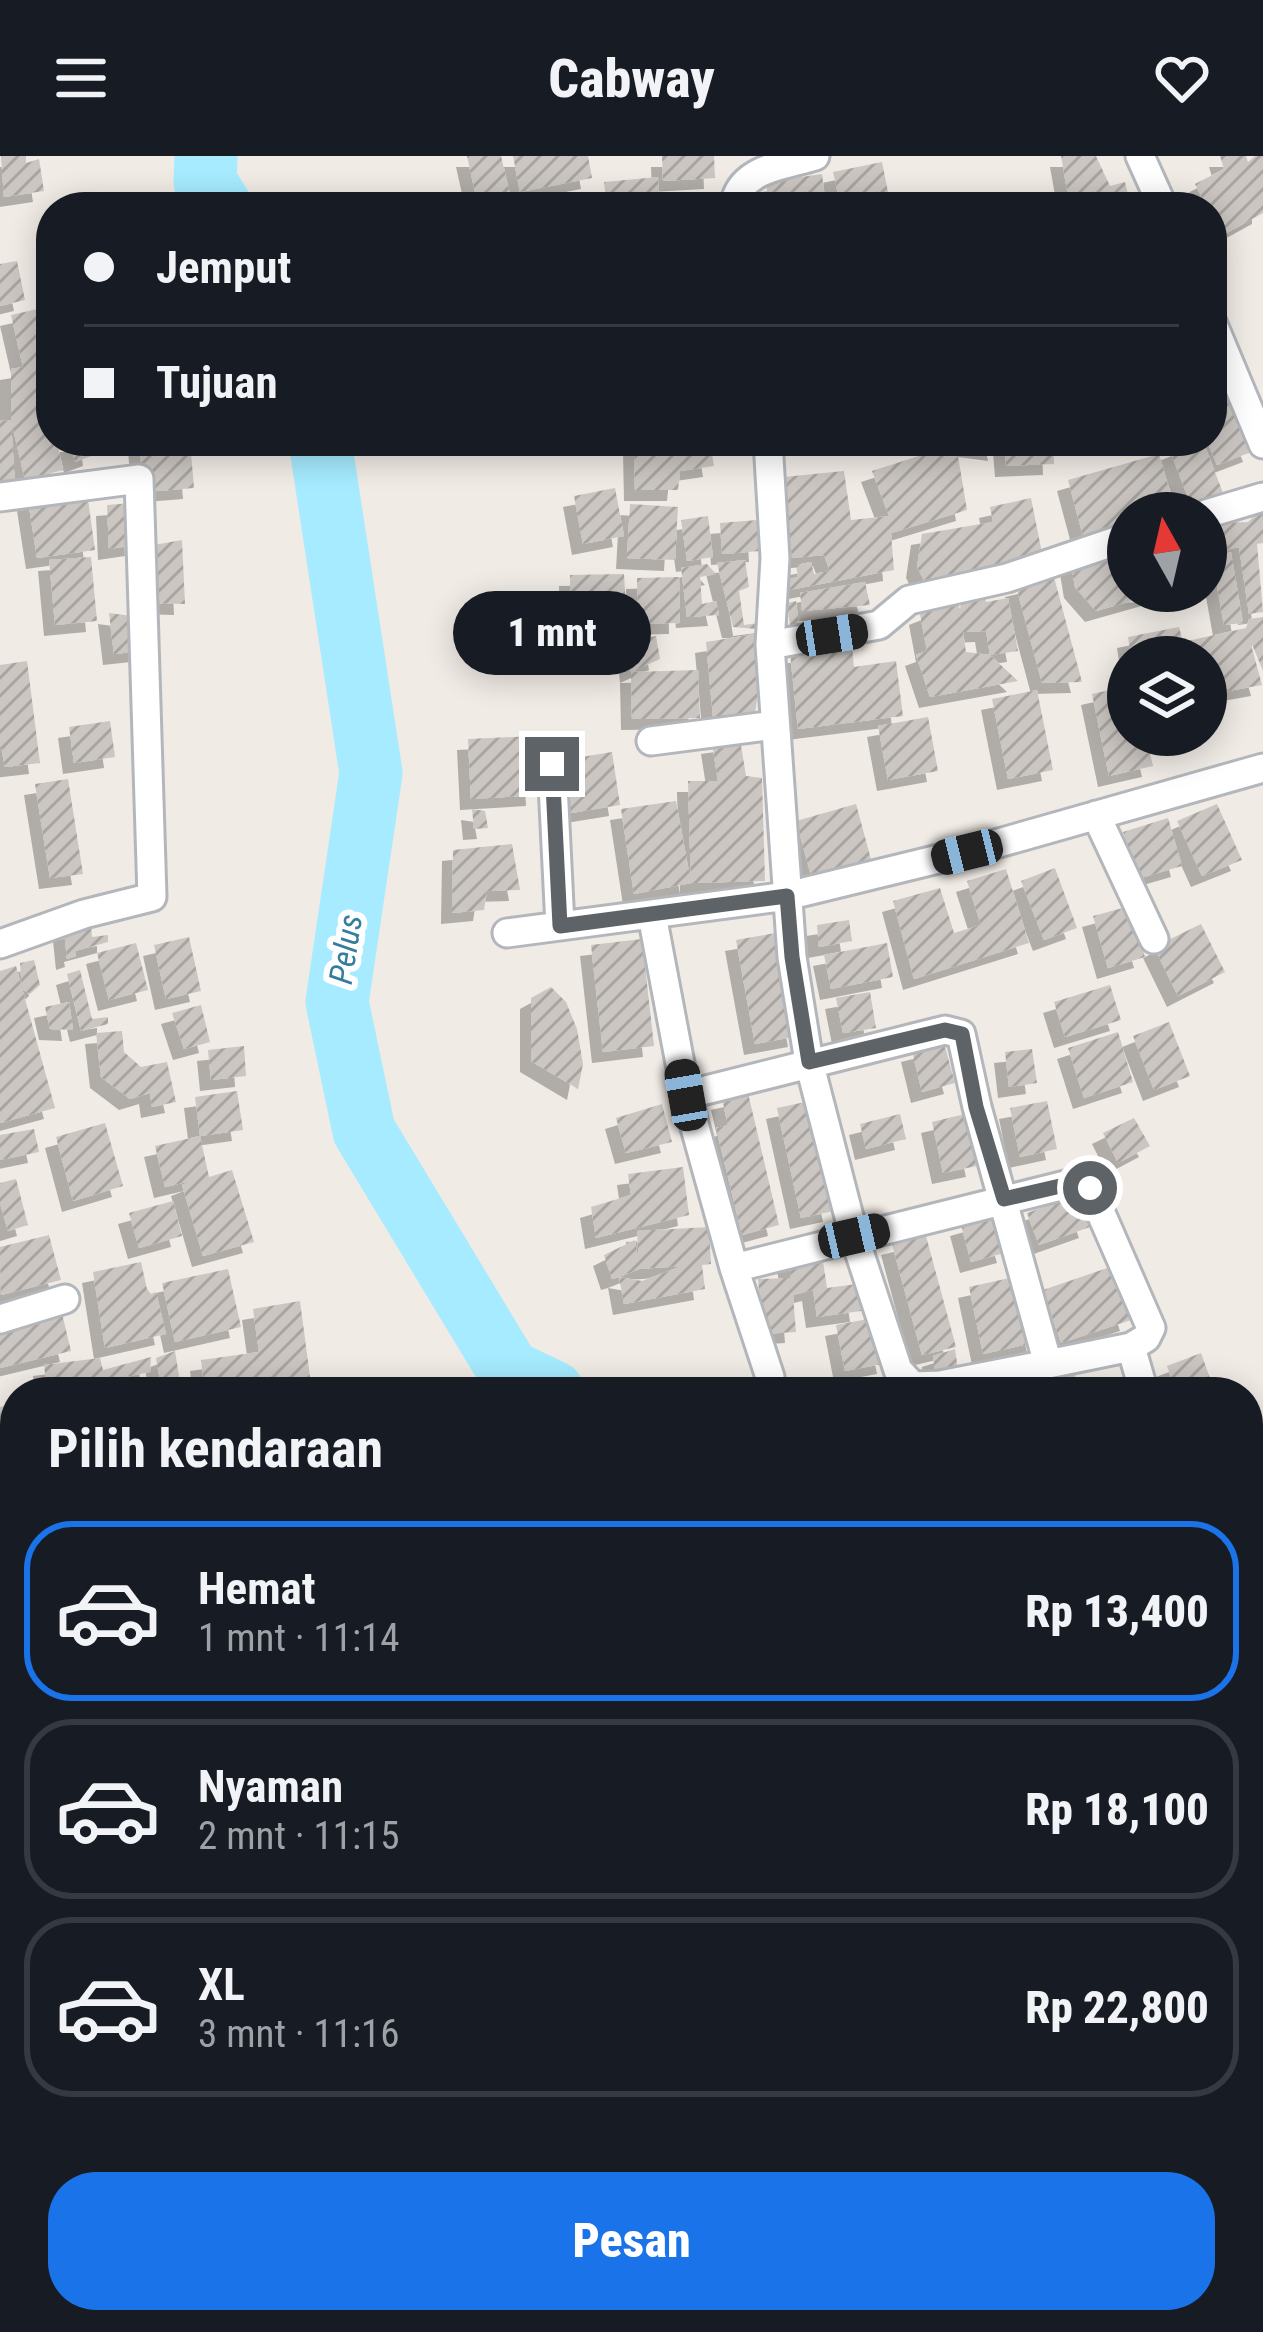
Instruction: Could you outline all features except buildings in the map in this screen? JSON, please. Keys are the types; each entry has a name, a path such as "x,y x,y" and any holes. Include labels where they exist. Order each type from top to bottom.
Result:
{"street":[{"path":"737,192 751,175 776,162 815,156"},
{"path":"1140,156 1156,192"},
{"path":"1227,358 1263,445"},
{"path":"769,456 775,558 770,644 792,957 809,1062 854,1236 898,1370 905,1377"},
{"path":"0,496 140,479 152,897 84,914 0,944"},
{"path":"1227,508 1263,497"},
{"path":"770,644 879,625 910,600 1007,578 1107,544"},
{"path":"651,741 775,725"},
{"path":"552,764 560,926"},
{"path":"507,933 787,896 1263,768"},
{"path":"1096,815 1154,939"},
{"path":"652,915 686,1095 770,1377"},
{"path":"686,1095 945,1030 962,1034 976,1107 1048,1364"},
{"path":"734,1268 1082,1181 1090,1188 1151,1328 1146,1338 1131,1347 981,1377"},
{"path":"0,1319 65,1299"},
{"path":"1131,1347 1140,1377"}],"waterway":[{"name":"Pelus","path":"206,156 205,182 211,192"},
{"name":"Pelus","path":"322,456 371,773 337,1002 364,1131 509,1371 522,1377"}],"route":[{"path":"552,764 560,926 787,896 809,1062 945,1030 962,1034 976,1107 1004,1199 1082,1181 1090,1188"}]}
